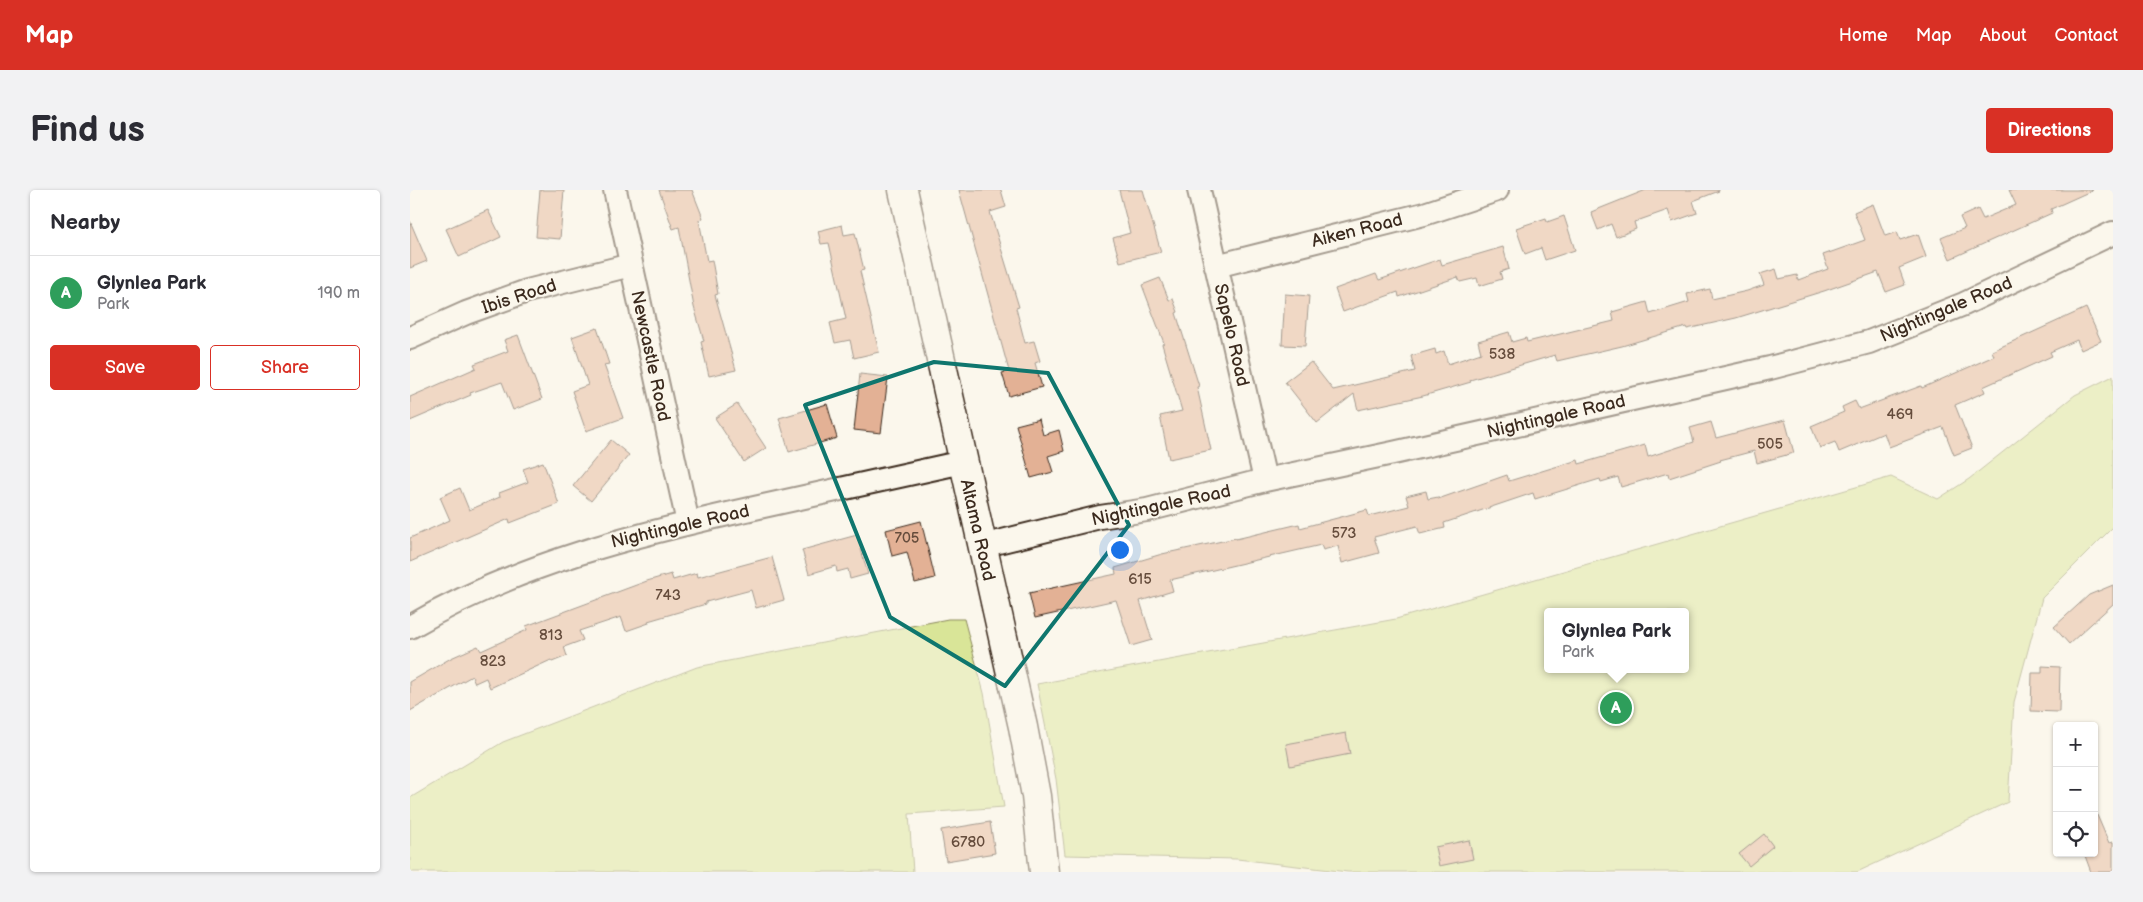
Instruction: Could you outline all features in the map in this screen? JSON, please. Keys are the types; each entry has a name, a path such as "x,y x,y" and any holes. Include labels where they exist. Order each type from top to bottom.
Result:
{"street":[{"name":"Newcastle Road","path":"615,190 688,523"},
{"name":"Altama Road","path":"903,190 1036,796 1044,872"},
{"name":"Sapelo Road","path":"1199,190 1265,480"},
{"name":"Aiken Road","path":"1216,266 1424,214 1497,190"},
{"name":"Nightingale Road","path":"982,546 1100,517 1156,508 1265,480 1394,454 1770,368 1868,342 1964,304 2113,233"},
{"name":"Ibis Road","path":"410,338 466,313 527,291 631,264"},
{"name":"Nightingale Road","path":"410,627 501,581 551,561 599,546 688,523 963,462"}],"highlighted area":[{"path":"934,362 1048,373 1129,525 1005,686 890,617 805,405"}],"green space":[{"path":"2113,376 2113,527 2042,598 2014,702 2008,802 1857,872 1348,872 1237,859 1065,855 1056,779 1037,684 1396,619 1891,477 1938,499 1969,479 2075,395"},
{"path":"948,619 964,619 984,693 1004,807 909,814 913,872 410,872 410,798 503,742 697,667"}],"building":[{"path":"540,190 564,190 560,239 536,237"},
{"path":"659,190 692,190 703,218 699,220 707,261 712,260 718,294 715,295 736,370 709,376 701,342 704,341 694,307 679,227 673,229"},
{"path":"959,190 1001,190 1006,207 990,212 1019,307 1016,308 1025,343 1034,341 1040,361 1035,363 1042,387 1009,396 1002,373 1009,371"},
{"path":"1119,190 1143,190 1161,252 1120,262 1113,238 1130,233"},
{"path":"1646,190 1719,191 1693,201 1697,213 1672,222 1668,210 1634,222 1636,229 1616,237 1611,224 1598,230 1591,212"},
{"path":"2009,190 2093,190 2051,209 2052,213 1950,259 1941,238 1965,228 1960,217 1978,209 1983,219 2016,205"},
{"path":"1873,204 1885,236 1897,232 1900,240 1918,234 1926,257 1899,268 1905,285 1886,292 1878,272 1736,318 1687,329 1686,327 1622,346 1557,361 1555,355 1423,396 1358,410 1354,394 1317,423 1285,382 1311,362 1333,390 1415,371 1411,356 1435,349 1436,354 1444,351 1448,364 1481,353 1478,341 1509,332 1512,342 1526,338 1527,342 1614,321 1612,312 1647,302 1650,314 1689,302 1687,294 1710,289 1712,299 1764,285 1760,274 1776,269 1779,279 1797,275 1798,280 1828,269 1823,255 1865,240 1854,212"},
{"path":"488,210 501,237 459,257 446,229"},
{"path":"1564,216 1575,250 1545,260 1541,248 1525,254 1516,228 1546,218 1547,222"},
{"path":"410,221 427,261 410,268"},
{"path":"842,225 844,235 855,233 864,270 860,271 879,352 854,358 850,340 835,343 830,323 846,319 829,243 821,244 818,231"},
{"path":"1503,247 1509,269 1500,272 1502,279 1479,286 1477,278 1460,282 1458,277 1399,297 1398,292 1343,312 1335,289 1376,274 1379,280 1440,259 1442,265"},
{"path":"1160,278 1169,300 1173,299 1178,312 1176,313 1199,386 1197,387 1211,450 1169,459 1160,416 1182,411 1162,344 1164,343 1142,285"},
{"path":"1285,294 1309,296 1305,346 1282,345"},
{"path":"2086,308 2101,341 2081,350 2077,340 2050,352 2052,356 1983,387 1985,392 1955,405 1972,448 1954,455 1943,427 1889,447 1884,433 1839,452 1835,442 1820,448 1811,426 1844,412 1842,407 1855,401 1859,409 1921,386 1922,388 1994,356 1992,351"},
{"path":"597,328 609,364 604,365 623,418 586,431 572,391 588,385 572,337"},
{"path":"518,335 542,399 513,410 502,382 470,393 471,395 410,421 410,397 476,368 474,364 508,351 504,340"},
{"path":"860,374 888,377 881,433 854,430"},
{"path":"737,404 766,448 744,462 715,418"},
{"path":"827,404 837,438 789,452 779,418"},
{"path":"1039,419 1043,435 1059,430 1064,451 1048,456 1053,472 1031,478 1016,425"},
{"path":"1785,420 1794,453 1757,463 1754,451 1720,460 1669,478 1668,473 1621,487 1618,477 1601,482 1600,479 1535,499 1533,493 1444,523 1445,528 1420,534 1417,526 1374,537 1379,553 1342,563 1338,546 1323,550 1321,545 1170,580 1173,591 1140,601 1152,640 1131,646 1116,600 1035,618 1029,593 1116,574 1115,568 1162,554 1299,524 1300,528 1367,510 1369,516 1409,506 1406,496 1426,491 1428,499 1438,497 1438,499 1507,475 1509,481 1578,460 1579,464 1645,445 1648,457 1694,442 1690,428 1711,422 1716,438"},
{"path":"611,440 629,455 591,501 573,486"},
{"path":"543,462 559,504 510,523 509,519 410,562 410,538 450,520 440,497 460,488 469,510 500,497 499,493 528,482 523,469"},
{"path":"921,521 935,578 915,583 907,552 892,556 886,530"},
{"path":"857,535 868,574 850,579 848,569 837,572 836,566 809,574 802,550"},
{"path":"772,557 784,600 756,608 751,590 648,621 649,623 626,631 621,617 579,631 583,640 564,647 567,656 552,662 551,660 490,688 486,678 475,683 472,676 410,711 410,682 451,658 478,646 481,651 527,630 526,626 647,581 671,574 673,580 697,573 698,577"},
{"path":"2113,585 2113,604 2069,644 2054,627 2089,595"},
{"path":"2042,666 2060,667 2059,712 2031,711 2032,673 2042,673"},
{"path":"1346,733 1350,754 1290,766 1286,744"},
{"path":"2098,817 2109,843 2113,842 2113,872 2091,872 2085,857 2098,857"},
{"path":"990,822 995,853 946,861 941,830"},
{"path":"1764,834 1773,846 1749,866 1739,854"},
{"path":"1469,840 1473,859 1439,866 1435,847"}],"place":[{"name":"Glynlea Park","path":"1616,708"}]}
